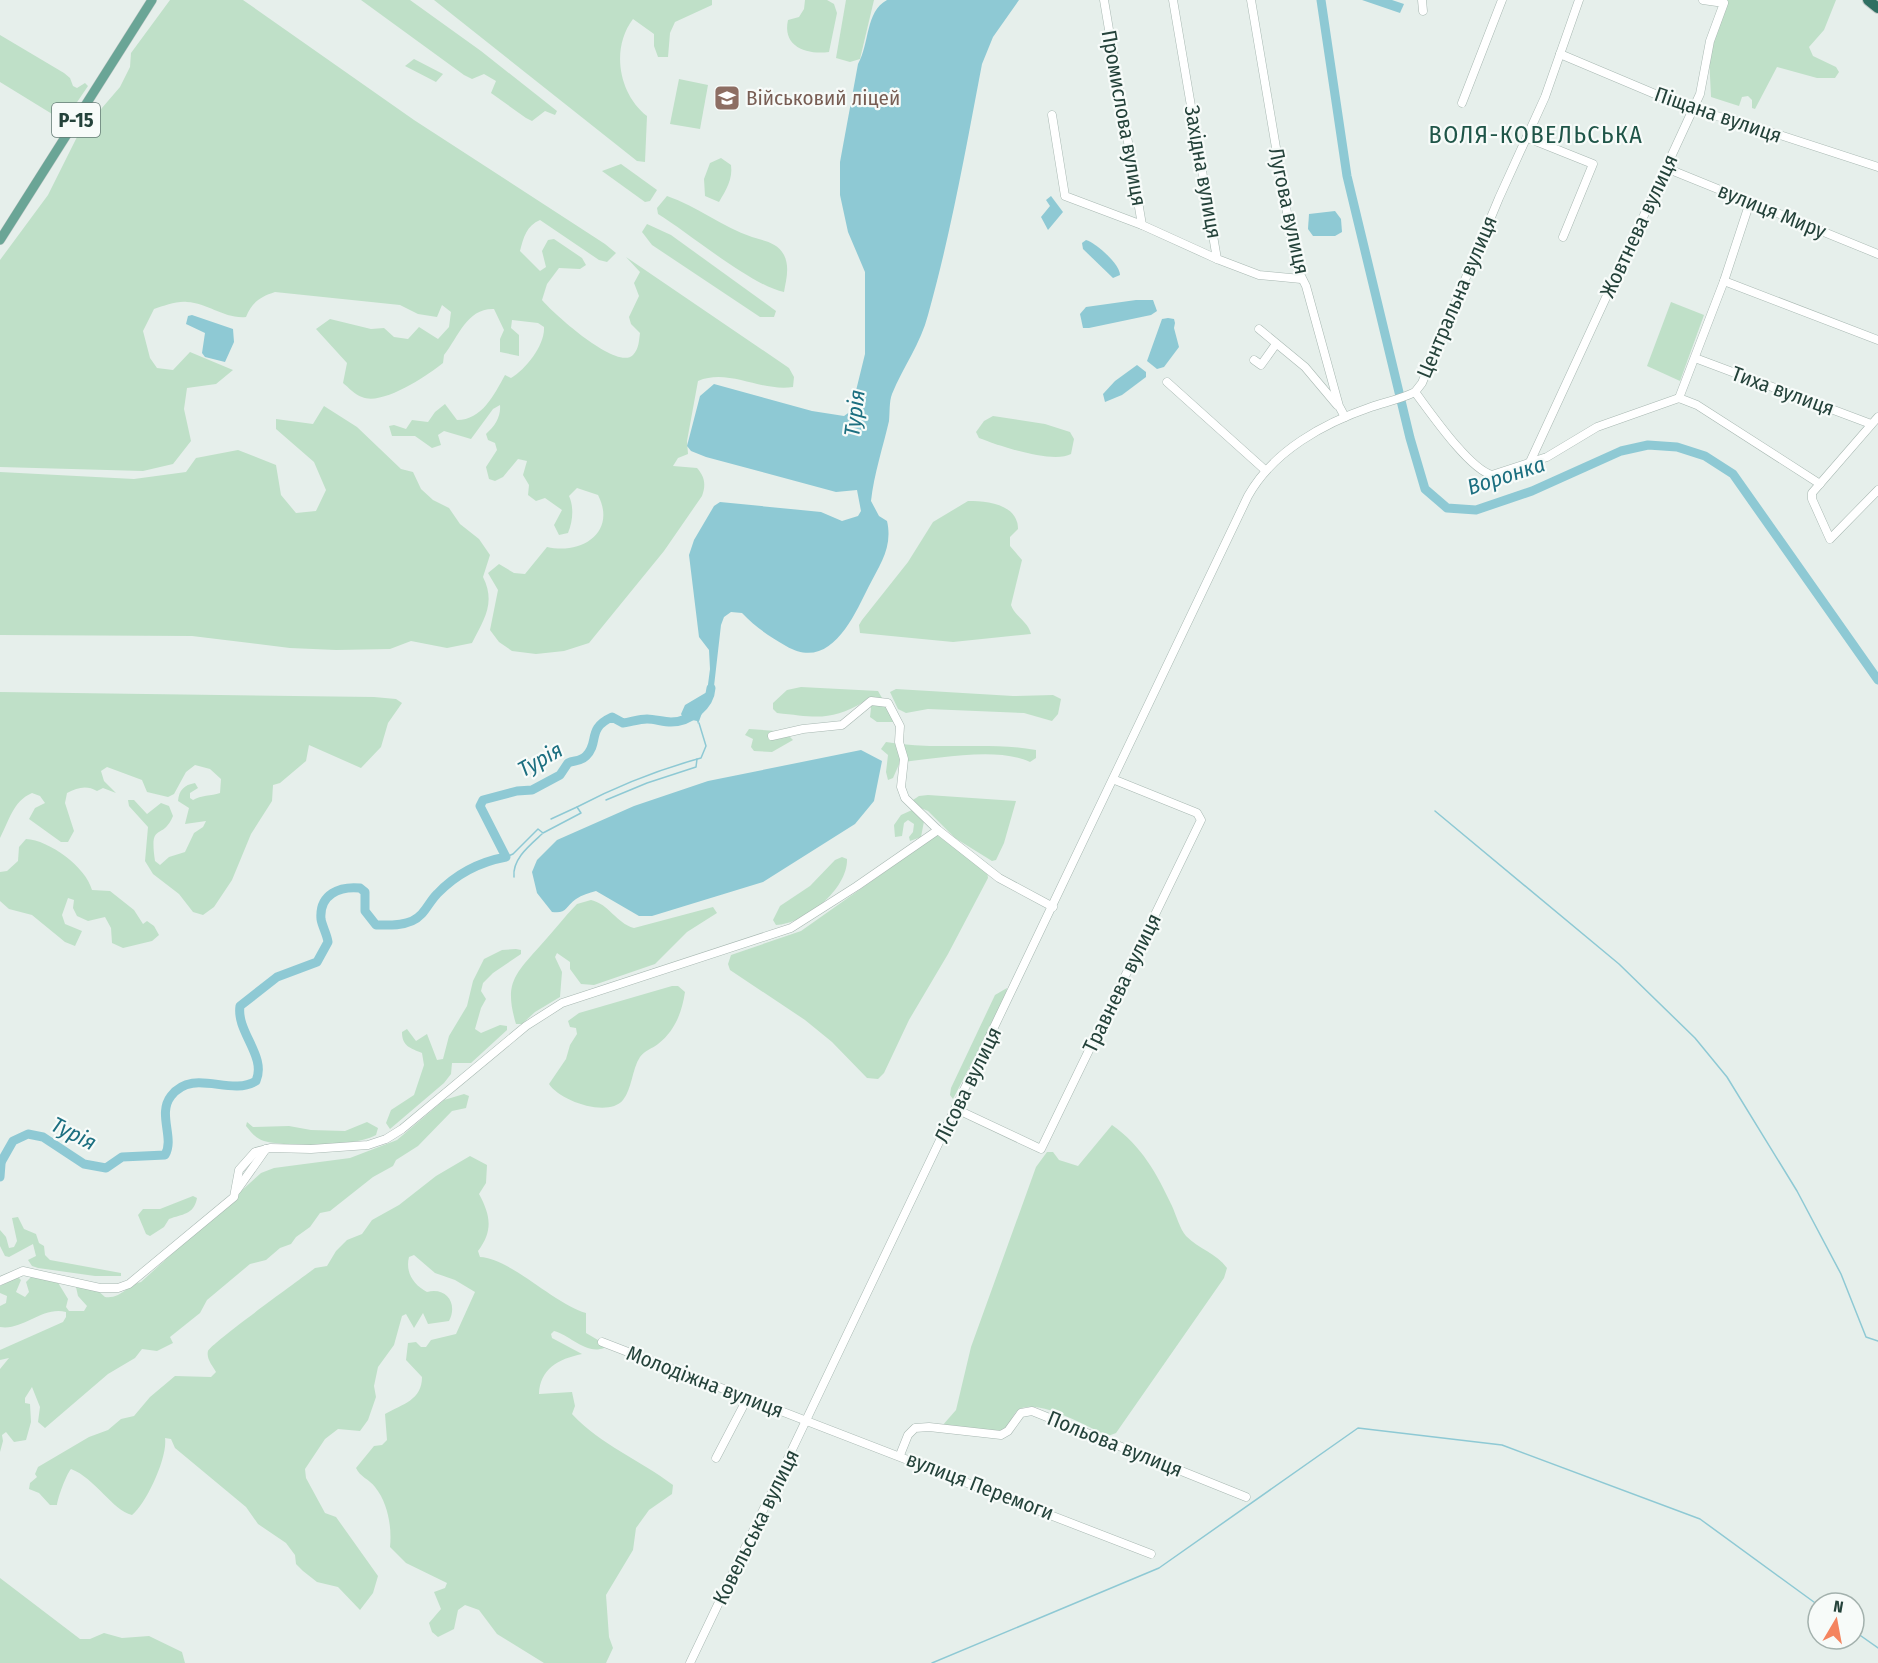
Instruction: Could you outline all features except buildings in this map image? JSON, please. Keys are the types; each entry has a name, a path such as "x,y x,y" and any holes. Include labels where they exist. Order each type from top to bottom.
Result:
{"highway":[{"path":"1868,0 1878,8"}],"main road":[{"name":"Р-15","path":"0,240 152,0"}],"street":[{"name":"Промислова вулиця","path":"1104,0 1142,225 1217,259"},
{"name":"Західна вулиця","path":"1173,0 1217,259 1259,275 1301,279"},
{"name":"Лугова вулиця","path":"1251,0 1296,266 1306,286 1339,406 1345,417"},
{"path":"1422,0 1423,11"},
{"path":"1462,103 1502,0"},
{"name":"Центральна вулиця","path":"1115,780 1242,508 1265,470 1284,453 1345,417 1415,392 1435,355 1499,198 1528,138 1579,0"},
{"name":"Жовтнева вулиця","path":"1530,462 1702,87 1710,41 1724,3 1703,0"},
{"name":"Піщана вулиця","path":"1560,54 1693,110 1740,122 1878,167"},
{"path":"1052,115 1065,196 1142,225"},
{"path":"1528,138 1593,164 1563,237"},
{"name":"вулиця Миру","path":"1666,168 1878,254"},
{"path":"1679,398 1724,281 1749,202"},
{"path":"1724,281 1878,340"},
{"path":"1258,329 1305,367 1339,406"},
{"path":"1254,360 1261,365 1276,344"},
{"name":"Тиха вулиця","path":"1695,358 1871,424"},
{"path":"1167,382 1265,470"},
{"path":"1415,392 1441,427 1485,474 1497,475 1561,450 1597,427 1679,398 1697,405 1820,484"},
{"path":"1878,417 1812,493 1812,499 1830,538 1878,490"},
{"path":"772,736 803,729 842,725 871,701 888,703 900,726 899,742 904,759 902,792 905,798 938,830 999,878 1053,907"},
{"name":"Лісова вулиця","path":"823,1390 1115,780"},
{"name":"Травнева вулиця","path":"956,1109 1041,1149 1201,820 1197,813 1115,780"},
{"path":"237,1190 241,1165 255,1152 266,1149 344,1148 368,1145 386,1139 402,1129 530,1022 562,1003 791,928 938,830"},
{"path":"0,1281 23,1271 100,1288 118,1288 129,1284 234,1197 266,1149"},
{"name":"Молодіжна вулиця","path":"602,1342 748,1397 807,1422"},
{"name":"Ковельська вулиця","path":"690,1663 823,1390"},
{"path":"716,1458 748,1397"},
{"name":"Польова вулиця","path":"900,1455 908,1436 915,1428 929,1427 1001,1435 1010,1429 1017,1416 1032,1411 1246,1497"},
{"name":"вулиця Перемоги","path":"807,1422 900,1455 1151,1554"}],"green space":[{"path":"170,0 243,0 414,120 605,244 616,253 607,262 599,260 540,220 529,229 520,251 540,271 546,267 542,251 548,240 554,239 582,258 586,265 580,269 559,268 547,284 542,300 572,328 600,348 625,358 633,355 638,347 640,333 631,324 629,317 639,296 634,283 640,272 626,257 789,368 794,377 793,387 781,388 721,377 698,381 687,441 688,454 678,458 673,466 697,468 704,481 702,496 664,551 589,643 564,651 536,654 512,651 499,642 490,630 498,590 488,573 499,564 514,573 525,574 547,547 560,549 572,547 584,544 593,538 603,520 603,508 598,495 577,488 569,496 572,509 571,524 568,533 559,535 554,525 562,510 545,498 536,501 528,495 529,485 523,475 527,461 518,459 503,477 495,481 489,479 486,467 497,450 495,443 488,440 486,434 497,421 500,405 493,409 471,439 444,431 438,435 441,445 432,448 415,436 392,436 389,426 394,425 406,429 412,420 428,422 445,404 457,420 474,416 486,405 505,375 511,378 523,369 538,349 544,327 538,323 512,320 511,328 519,335 519,356 500,352 500,339 504,330 494,309 477,313 464,324 444,355 443,363 436,369 392,394 371,399 357,395 343,383 347,363 316,329 330,319 371,329 384,328 394,337 408,339 419,327 438,339 449,327 451,312 442,305 437,317 418,314 400,305 275,292 257,301 246,317 230,316 187,302 154,309 143,331 150,358 157,368 173,370 190,352 233,370 216,384 187,388 184,409 191,441 173,464 143,471 0,467 0,260 48,195 77,137 120,87 130,67 131,53"},
{"path":"361,0 410,0 481,51 557,111 555,115 545,111 532,121 526,118 491,93 496,81 484,74 472,79 464,75"},
{"path":"434,0 712,0 712,5 675,22 670,33 668,57 658,57 654,46 654,34 633,19 626,31 620,56 621,70 629,95 647,116 645,162 637,161"},
{"path":"805,0 827,0 834,4 837,13 829,52 805,50 793,43 789,37 788,20 799,17 804,9"},
{"path":"846,0 874,0 860,59 850,62 836,58"},
{"path":"1726,0 1836,0 1824,30 1809,47 1813,56 1836,67 1839,72 1835,78 1817,78 1777,67 1755,109 1752,108 1752,100 1748,96 1742,97 1739,106 1711,97 1709,55"},
{"path":"0,35 64,73 70,78 73,86 77,88 85,83 88,86 69,114 57,117 0,82"},
{"path":"414,59 443,74 436,82 405,66"},
{"path":"679,79 708,85 700,129 670,124"},
{"path":"721,158 731,165 731,175 719,202 705,196 704,179 710,163"},
{"path":"621,164 657,190 650,201 645,202 602,171"},
{"path":"667,196 741,233 778,247 787,264 784,292 771,288 738,270 658,214 657,208"},
{"path":"647,224 671,235 776,311 774,317 760,317 652,245 642,232"},
{"path":"1671,302 1704,315 1680,381 1647,366"},
{"path":"324,406 357,427 401,469 413,472 421,489 433,500 449,508 460,524 479,539 490,555 483,577 487,586 487,611 472,643 447,648 411,641 390,649 336,650 290,648 192,636 0,635 0,472 134,479 186,472 196,458 238,450 276,465 281,495 296,513 316,511 326,490 314,462 276,429 276,419 313,424"},
{"path":"993,416 1045,424 1070,432 1074,439 1071,454 1063,457 1039,455 979,438 976,432 984,421"},
{"path":"968,501 1000,506 1013,514 1017,521 1018,529 1010,537 1010,546 1022,560 1011,605 1031,634 953,642 860,633 859,625 862,620 908,562 933,522"},
{"path":"801,687 878,691 893,717 893,722 877,722 870,717 871,708 865,701 842,712 822,716 777,713 773,709 773,703 787,690"},
{"path":"896,689 1013,696 1053,695 1061,699 1058,714 1052,721 1024,713 928,709 906,713 898,709 890,692"},
{"path":"0,692 374,697 396,699 402,703 388,723 381,747 361,768 309,745 306,761 280,783 273,785 272,801 251,834 232,880 214,907 203,915 193,912 179,894 153,874 145,861 148,827 129,806 128,800 134,800 147,814 161,803 169,806 173,816 169,824 155,836 154,840 155,861 160,865 169,857 185,852 194,833 203,827 206,821 185,824 189,808 178,801 181,791 195,783 198,788 190,793 190,798 193,800 220,793 221,779 210,769 195,765 186,772 174,794 168,797 147,792 142,780 107,767 101,771 104,781 116,793 103,788 97,791 86,787 67,793 65,803 74,831 68,842 61,842 29,819 35,808 45,803 40,796 32,793 16,806 0,838"},
{"path":"749,729 776,731 770,737 778,739 789,736 793,740 772,752 754,751 751,747 753,739 745,735"},
{"path":"886,742 924,746 1018,747 1036,750 1036,758 1030,762 1016,757 984,754 900,762 893,778 888,780 886,772 888,755 881,749"},
{"path":"919,796 1016,801 1004,843 996,860 992,861 955,838 928,811 916,806 913,800"},
{"path":"912,810 925,816 921,837 910,841 909,837 913,832 914,824 908,820 904,823 902,836 895,837 894,825 901,815"},
{"path":"937,835 987,871 988,878 948,954 909,1020 884,1073 878,1079 867,1078 832,1042 805,1020 730,970 728,964 731,955 801,931"},
{"path":"26,839 45,844 65,856 82,872 92,890 110,891 134,910 143,924 147,921 154,926 159,935 152,941 123,948 112,943 111,928 105,917 88,921 77,916 73,908 74,900 68,898 62,915 65,924 82,931 75,946 65,942 32,915 9,909 0,901 0,872 7,871 18,861 19,847"},
{"path":"842,857 847,859 845,870 833,893 811,912 787,923 776,925 773,920 780,906 810,886 835,860"},
{"path":"591,900 603,905 622,922 634,928 713,907 717,913 687,932 655,964 594,985 581,984 570,969 570,962 557,953 555,957 562,972 560,997 535,1012 522,1024 516,1024 511,989 518,973 577,904"},
{"path":"502,950 521,950 521,954 493,973 483,983 481,991 486,999 475,1029 481,1033 500,1025 507,1026 507,1030 471,1063 452,1063 451,1074 444,1083 390,1129 386,1123 391,1110 414,1095 424,1065 422,1053 405,1043 402,1032 407,1029 416,1041 427,1034 437,1060 443,1059 449,1036 467,1006 473,981 484,959"},
{"path":"678,986 685,992 677,1021 664,1039 640,1057 623,1100 607,1107 584,1105 563,1096 549,1084 566,1059 570,1045 577,1034 576,1028 570,1027 568,1021 579,1013"},
{"path":"1007,988 1006,997 953,1099 950,1095 951,1088 995,995"},
{"path":"464,1094 469,1096 466,1108 452,1111 418,1146 396,1160 393,1166 373,1177 330,1211 320,1213 310,1227 296,1237 291,1244 280,1248 266,1260 250,1264 207,1300 200,1313 170,1337 173,1343 157,1351 142,1349 135,1358 108,1374 45,1428 38,1422 40,1407 32,1387 25,1398 25,1403 30,1404 31,1422 26,1440 14,1442 6,1432 2,1435 0,1452 0,1369 9,1358 0,1360 0,1350 63,1322 66,1312 49,1312 17,1326 0,1327 0,1306 6,1303 7,1296 0,1293 0,1286 18,1277 21,1280 16,1292 25,1297 29,1292 26,1282 31,1277 57,1281 68,1299 66,1307 69,1311 84,1311 87,1306 78,1296 76,1287 97,1290 105,1297 111,1297 141,1282 261,1173 274,1168 350,1158 397,1140 444,1100"},
{"path":"247,1122 253,1127 289,1126 311,1130 345,1131 367,1122 378,1128 376,1135 353,1142 321,1145 289,1144 259,1139 246,1126"},
{"path":"1112,1125 1132,1142 1148,1161 1186,1236 1218,1258 1227,1268 1224,1278 1116,1433 1108,1436 1063,1415 1037,1407 1018,1410 1006,1430 998,1433 942,1426 956,1410 971,1347 1036,1167 1047,1152 1053,1152 1059,1160 1078,1166"},
{"path":"470,1156 487,1165 486,1183 479,1194 489,1223 486,1237 478,1251 480,1257 505,1265 560,1301 586,1313 586,1333 603,1343 604,1348 591,1349 554,1331 551,1334 552,1338 582,1354 552,1366 543,1378 539,1394 572,1392 575,1406 572,1414 583,1425 673,1485 672,1494 649,1510 636,1528 633,1550 606,1595 609,1637 613,1648 606,1663 544,1663 497,1634 479,1610 465,1605 458,1610 454,1629 438,1637 432,1632 429,1623 441,1609 434,1592 445,1588 447,1583 406,1563 390,1547 390,1523 383,1500 375,1487 356,1468 374,1446 382,1445 387,1440 385,1414 405,1404 419,1391 422,1377 406,1360 408,1343 416,1342 421,1347 426,1347 431,1340 456,1334 475,1292 455,1280 435,1273 414,1255 409,1257 408,1263 412,1278 427,1292 440,1292 449,1298 452,1309 449,1321 428,1324 423,1313 414,1328 406,1314 402,1316 394,1345 378,1367 374,1386 376,1397 368,1420 360,1431 338,1429 325,1439 305,1469 306,1478 325,1513 336,1517 378,1576 373,1593 360,1610 338,1587 317,1582 303,1571 296,1564 295,1555 286,1543 258,1524 246,1507 175,1448 171,1439 165,1438 163,1456 155,1480 132,1515 117,1507 88,1479 71,1469 57,1505 50,1505 39,1493 29,1489 30,1483 37,1477 35,1474 38,1467 89,1437 108,1430 121,1419 134,1416 150,1397 175,1376 211,1377 216,1372 208,1357 208,1351 213,1346 315,1268 327,1266 336,1251 347,1240 362,1234 372,1220 399,1205 436,1176"},
{"path":"193,1196 197,1198 190,1211 169,1219 164,1227 150,1236 146,1234 138,1215 143,1209 160,1209"},
{"path":"18,1217 24,1229 36,1234 39,1243 44,1246 45,1255 50,1260 121,1273 121,1276 95,1276 32,1266 28,1260 36,1256 33,1244 9,1257 5,1256 0,1246 0,1230 6,1237 9,1248 14,1247 17,1241 12,1218"},
{"path":"0,1578 80,1639 90,1639 104,1633 122,1638 149,1636 182,1652 185,1663 0,1663"}],"water":[{"path":"887,0 1019,0 993,37 982,64 951,222 928,315 921,335 891,397 889,421 871,501 879,516 887,521 887,547 855,613 838,638 827,647 815,652 802,652 786,646 762,631 742,613 731,612 724,617 721,625 713,695 706,702 698,724 697,721 683,718 681,714 685,705 707,692 710,669 709,650 699,637 689,555 694,540 714,506 720,502 821,512 842,521 858,516 861,511 857,490 836,492 706,457 691,451 687,446 700,396 714,384 812,411 844,416 851,411 865,354 865,272 848,232 840,195 840,162 858,64 871,20 880,5"},
{"path":"1362,0 1392,0 1404,4 1400,13"},
{"path":"1051,196 1063,212 1048,230 1041,217 1050,206 1046,200"},
{"path":"1335,211 1341,219 1342,232 1335,236 1313,236 1308,229 1309,214"},
{"path":"1086,240 1107,254 1116,265 1120,275 1113,278 1083,249 1082,243"},
{"path":"1153,300 1157,311 1151,315 1083,328 1080,314 1086,307"},
{"path":"192,315 233,329 234,342 225,362 205,357 202,353 205,333 186,324 188,316"},
{"path":"1162,319 1174,319 1179,347 1164,367 1157,369 1147,361"},
{"path":"1137,365 1146,372 1146,377 1122,395 1105,402 1103,394 1115,381"},
{"path":"861,750 882,761 874,801 855,824 763,882 652,916 639,916 596,891 578,898 563,911 552,912 537,893 532,872 537,860 557,840 634,806 708,781"}],"waterway":[{"name":"Воронка","path":"1321,0 1347,176 1410,438 1425,489 1447,508 1476,510 1532,491 1621,451 1648,445 1677,447 1705,456 1733,474 1878,680"},
{"name":"Турія","path":"0,1164 13,1141 28,1134 43,1137 84,1164 106,1168 122,1157 165,1155 168,1148 167,1103 180,1088 190,1084 235,1086 256,1081 258,1062 242,1025 240,1006 277,977 317,962 328,942 321,919 321,910 323,903 332,893 345,888 360,888 365,892 365,911 376,925 412,921 420,916 444,887 460,875 487,862 506,857 480,806 483,800 517,791 532,790 560,775 568,763 586,756 599,726 612,717 623,723 641,719 668,722 685,719 703,707 711,688"},
{"path":"506,857 513,854 538,829 543,833 581,813 577,807 592,799 653,773 701,758 706,746 699,723"},
{"path":"606,800 647,783 696,767 697,759"},
{"path":"551,819 577,807"},
{"path":"1435,811 1619,964 1695,1038 1727,1077 1797,1191 1841,1274 1866,1337 1878,1341"},
{"path":"514,877 519,858 542,834"},
{"path":"0,1177 1,1164"},
{"path":"932,1663 1159,1568 1358,1428 1502,1445 1700,1519 1806,1596"},
{"path":"1866,1640 1878,1648"}],"place":[{"name":"Військовий ліцей","path":"727,98"}],"district":[{"name":"ВОЛЯ-КОВЕЛЬСЬКА","path":"1536,135"}]}
